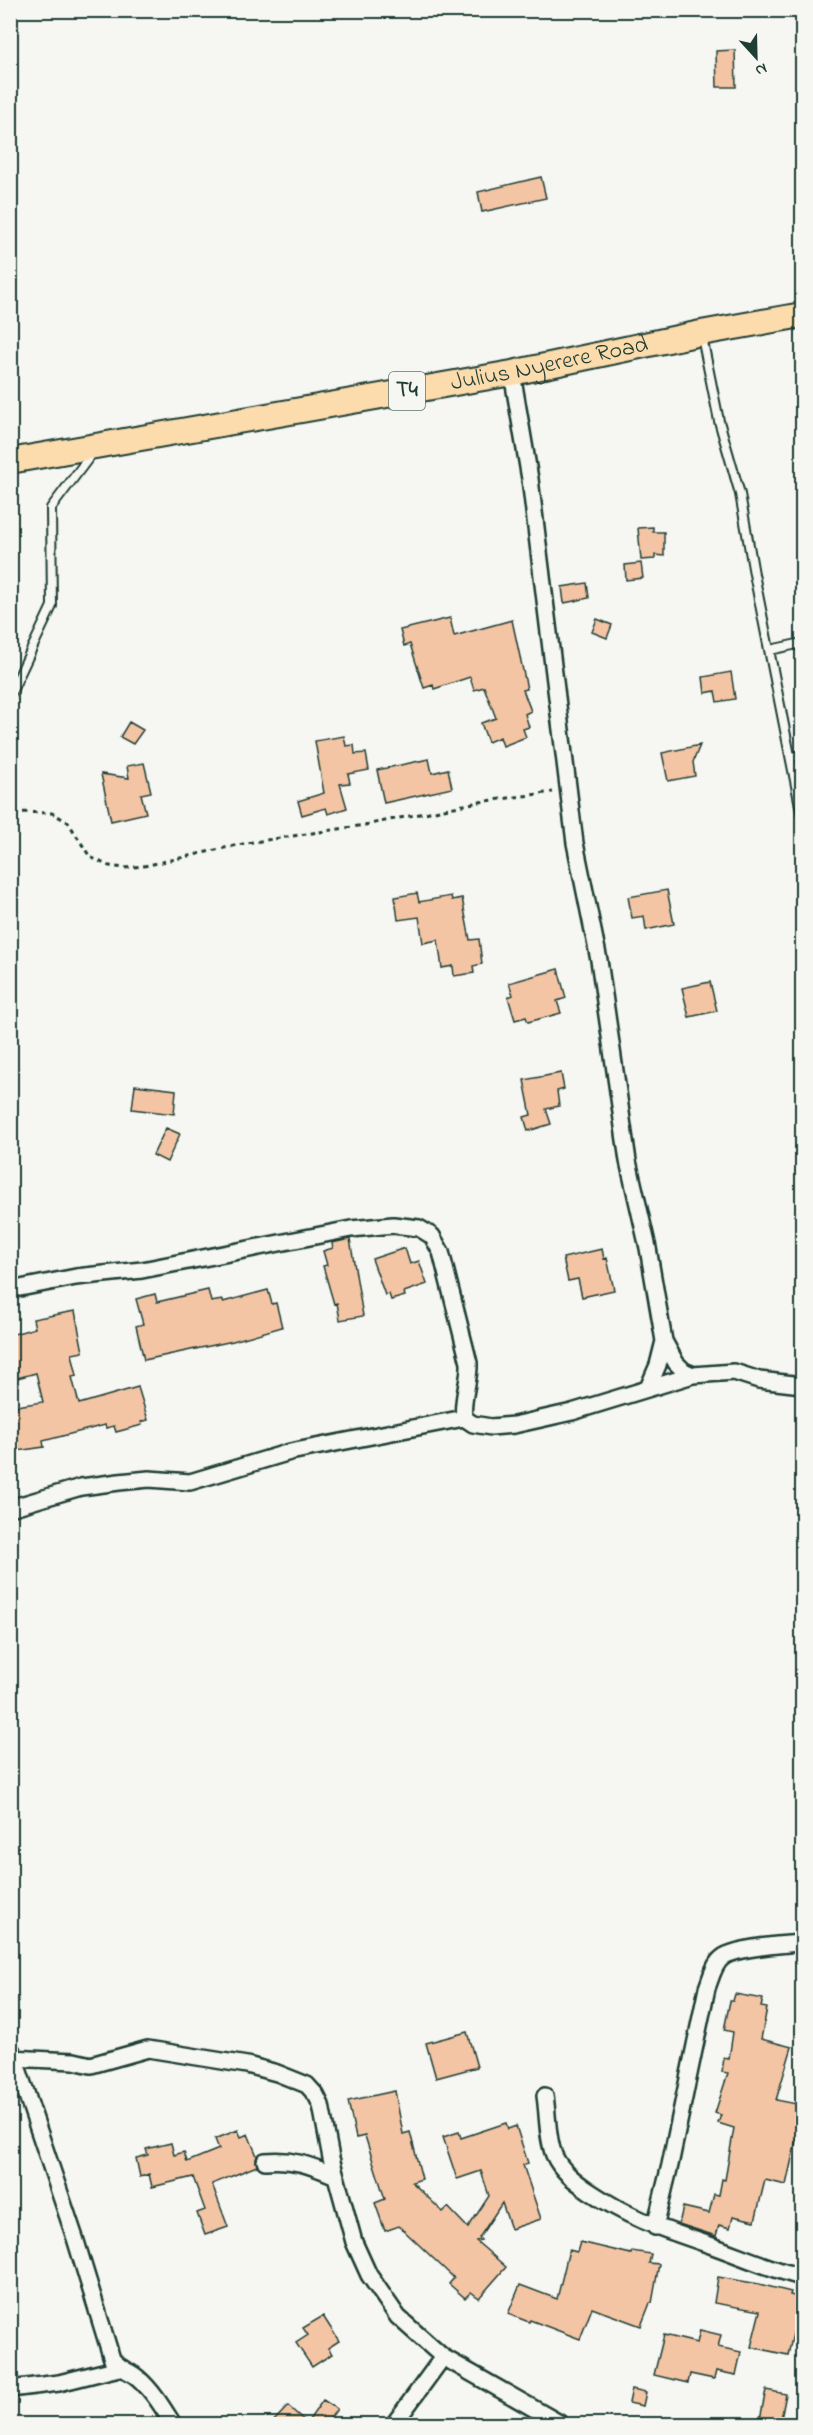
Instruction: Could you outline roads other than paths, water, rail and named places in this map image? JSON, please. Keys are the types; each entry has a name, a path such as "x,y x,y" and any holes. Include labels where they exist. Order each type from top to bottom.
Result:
{"highway":[{"name":"Julius Nyerere Road","path":"10,461 512,373 701,333 802,315"}],"street":[{"path":"512,373 530,479 575,843 599,960 628,1161 648,1248 664,1341 676,1364 693,1375"},
{"path":"10,1290 76,1277 142,1270 351,1229 393,1225 411,1226 432,1236 441,1252 469,1364 463,1409 464,1418"},
{"path":"648,1388 658,1365 664,1341"},
{"path":"10,1508 81,1487 149,1479 190,1482 290,1452 464,1418 473,1424 491,1427 514,1425 572,1412 693,1375 734,1372 759,1380 802,1385"},
{"path":"655,2227 707,1988 715,1967 722,1957 736,1952 802,1942"},
{"path":"173,2424 155,2397 137,2377 119,2368 106,2343 96,2304 12,2055 74,2061 91,2065 148,2049 247,2065 277,2073 307,2085 316,2095 324,2119 336,2176 354,2242 369,2275 398,2317 443,2357 561,2424"},
{"path":"545,2096 554,2155 562,2169 578,2183 618,2210 655,2227 708,2244 759,2265 802,2277"},
{"path":"266,2162 297,2161 336,2176"},
{"path":"394,2424 443,2357"},
{"path":"10,2389 59,2383 119,2368"}],"lane":[{"path":"701,333 719,421 740,494 802,816"},
{"path":"10,695 52,606 51,508 97,446"},
{"path":"770,650 802,643"},
{"path":"791,757 802,754"}]}
